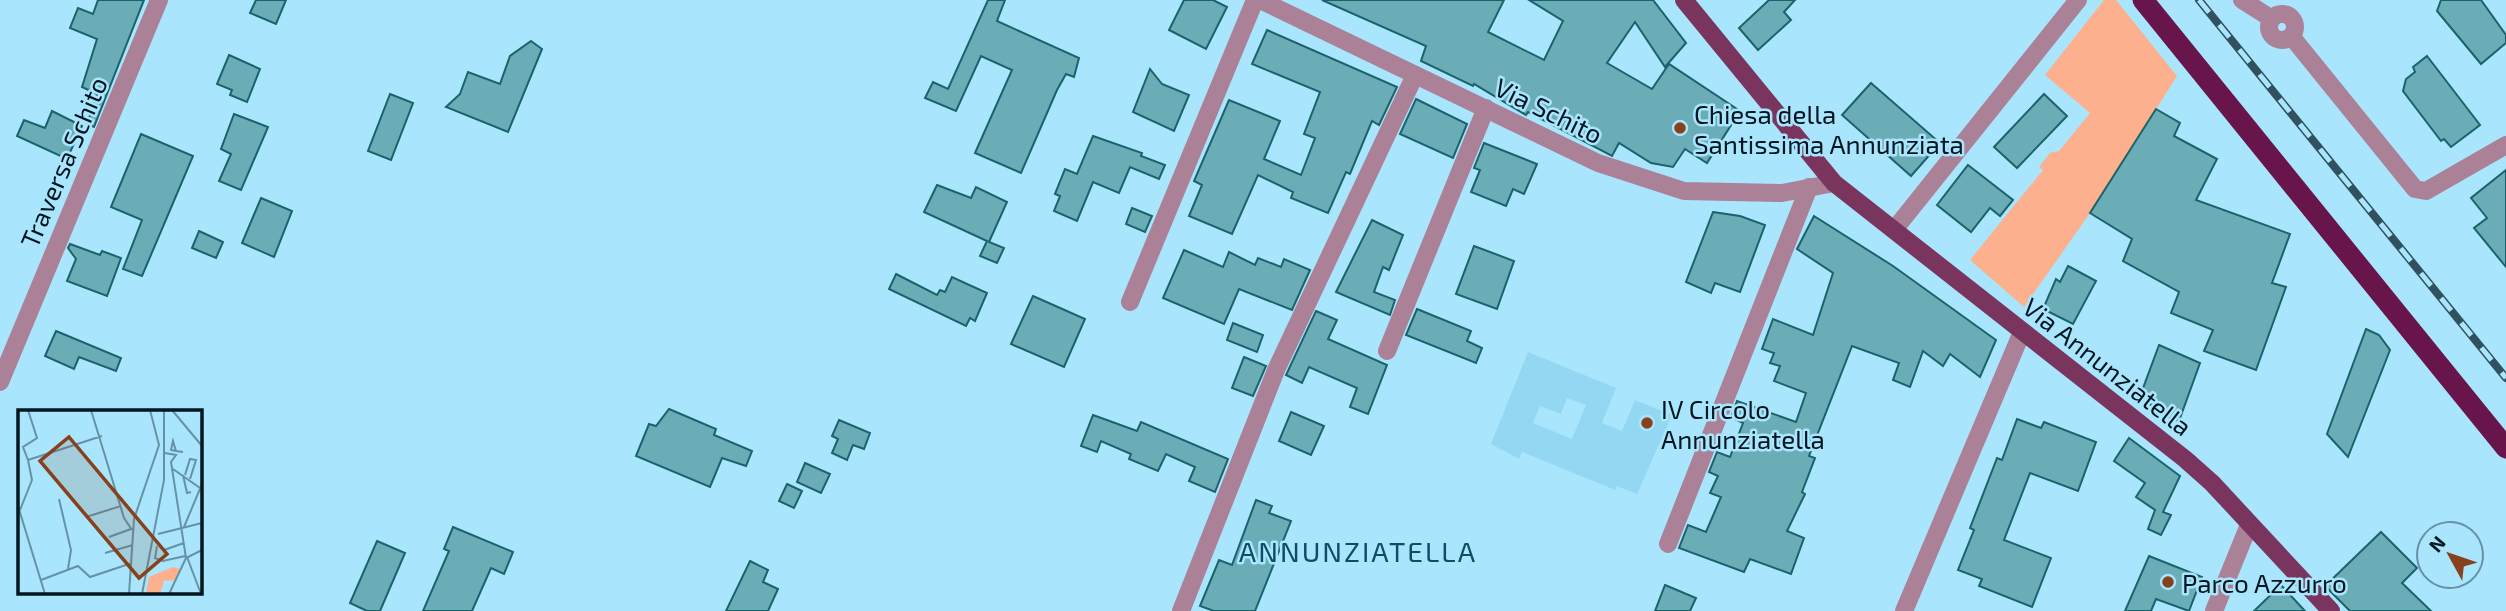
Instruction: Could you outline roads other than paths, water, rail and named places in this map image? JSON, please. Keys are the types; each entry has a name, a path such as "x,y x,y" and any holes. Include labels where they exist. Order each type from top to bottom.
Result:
{"highway":[{"path":"2143,0 2506,448"}],"main road":[{"name":"Via Annunziatella","path":"1684,0 1834,183 2185,458 2212,483 2330,611"}],"street":[{"name":"Traversa Schito","path":"0,382 159,0"},
{"name":"Via Schito","path":"1258,0 1598,163 1684,191 1782,193 1834,183"},
{"path":"1129,302 1258,0"},
{"path":"1894,230 2078,0"},
{"path":"2242,0 2272,19 2269,29 2274,37 2281,40 2291,36 2415,189 2426,191 2506,145"},
{"path":"1181,611 1276,370 1415,75"},
{"path":"1387,351 1486,108"},
{"path":"1668,544 1809,187"},
{"path":"1904,611 2022,332"},
{"path":"2214,611 2249,525"}],"railway":[{"path":"2199,0 2506,378"}],"place":[{"name":"Chiesa della Santissima Annunziata","path":"1680,128"},
{"name":"IV Circolo Annunziatella","path":"1647,423"},
{"name":"Parco Azzurro","path":"2168,582"}],"district":[{"name":"ANNUNZIATELLA","path":"1358,551"}]}
